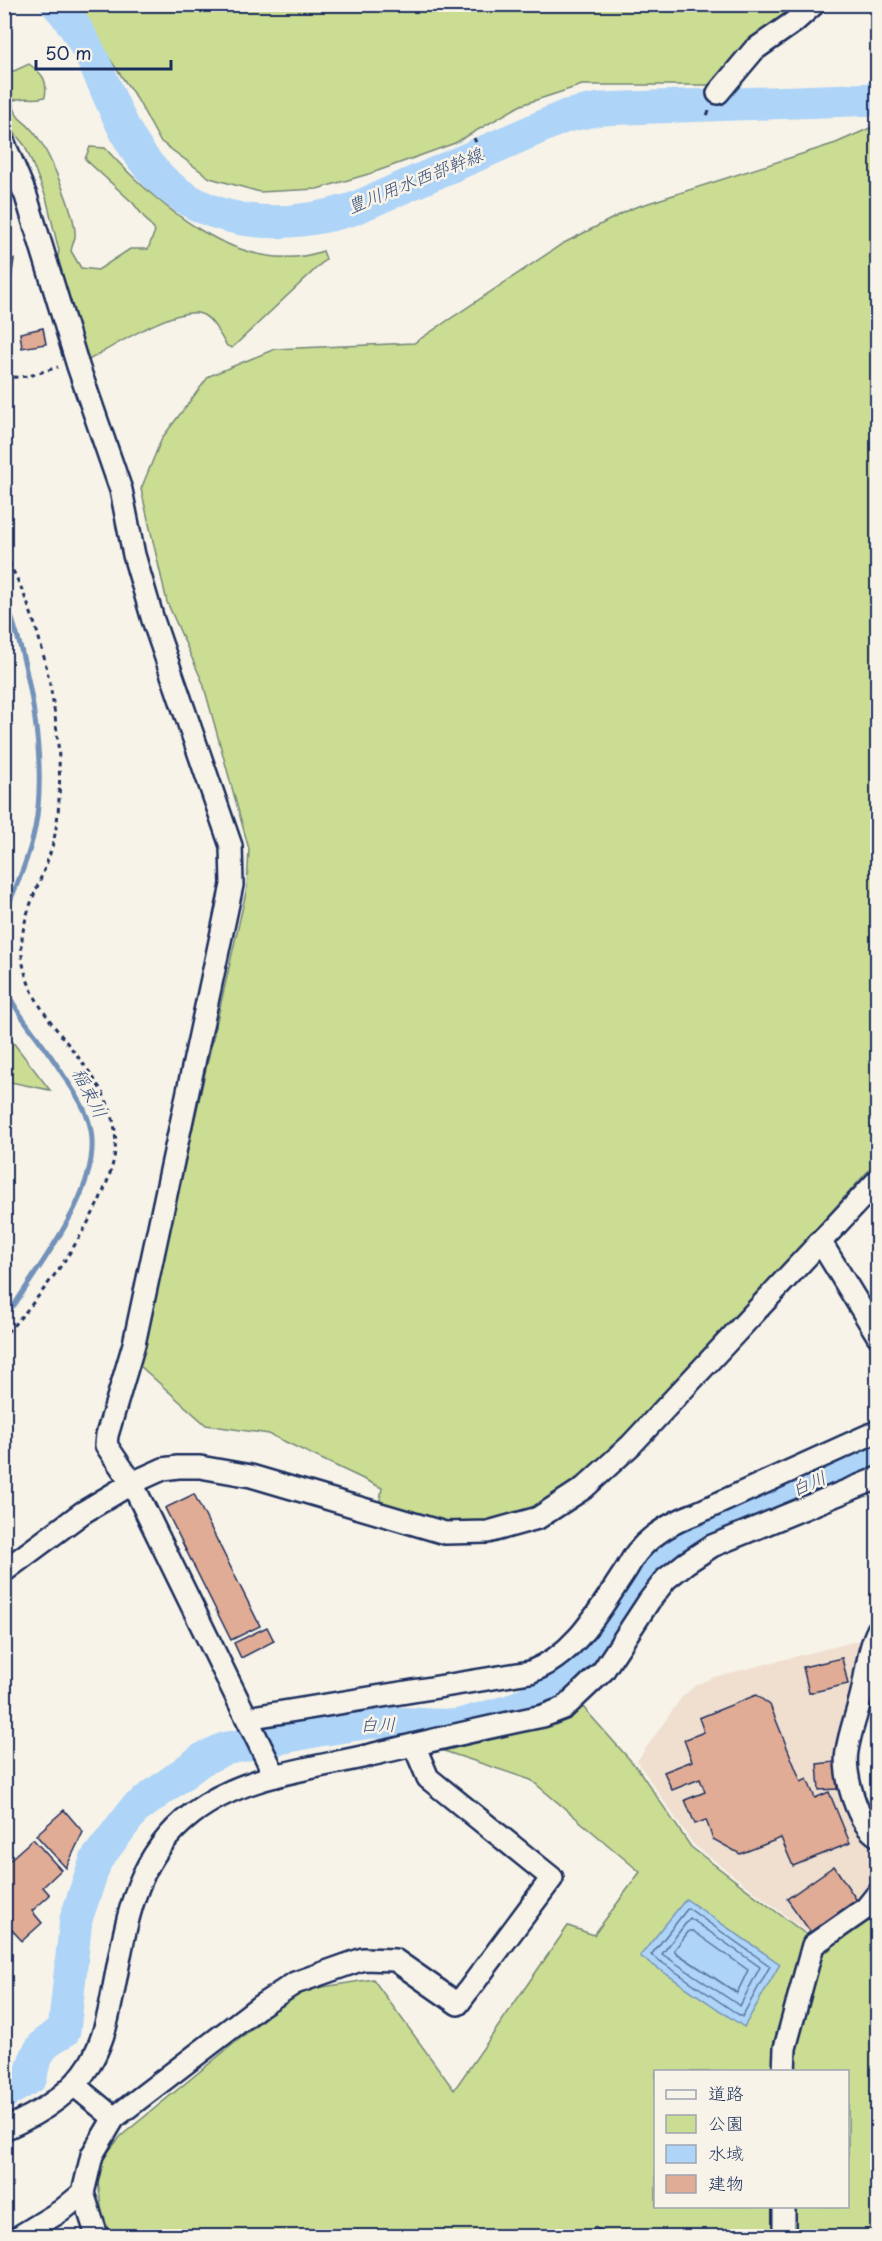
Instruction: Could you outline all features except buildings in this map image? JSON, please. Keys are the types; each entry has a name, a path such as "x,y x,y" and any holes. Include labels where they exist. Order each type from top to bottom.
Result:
{"street":[{"path":"718,93 753,50 814,4"},
{"path":"4,143 26,196 78,366 121,490 134,555 153,620 231,846 232,885 134,1344 106,1444 132,1483 275,1776"},
{"path":"4,1571 82,1513 132,1483 163,1469 200,1467 251,1476 446,1533 488,1532 522,1524 561,1505 631,1444 878,1180"},
{"path":"820,1241 878,1336"},
{"path":"247,1718 530,1672 549,1665 579,1638 637,1551 655,1535 677,1520 697,1514 878,1431"},
{"path":"4,2129 46,2108 74,2085 89,2065 102,2037 126,1924 137,1886 148,1864 176,1828 206,1803 228,1791 275,1776 543,1716 564,1708 603,1671 649,1601 666,1579 686,1563 712,1546 878,1478"},
{"path":"878,1630 869,1655 846,1753 849,1782 854,1800 866,1825 878,1836"},
{"path":"97,2236 83,2193 92,2155 114,2118 260,2006 295,1983 363,1959 395,1960 458,2004 552,1878 428,1778 414,1745"},
{"path":"784,2070 785,2048 813,1945 866,1908 878,1893"},
{"path":"74,2085 114,2118"},
{"path":"20,2236 61,2211 83,2193"},
{"path":"784,2208 784,2236"}],"path":[{"path":"474,138 485,162"},
{"path":"4,378 29,376 56,367 78,366"},
{"path":"4,555 18,579 36,626 58,726 59,752 54,839 22,932 24,969 38,1001 107,1099 116,1130 114,1165 95,1209 56,1272 4,1335"}],"shaded area":[{"path":"865,1639 840,1753 877,1842 877,1884 863,1901 813,1937 693,1844 637,1761 682,1697 695,1686 714,1677"}],"green space":[{"path":"73,5 802,5 729,85 582,85 521,105 455,143 372,173 317,189 260,192 210,178 160,141 137,99"},
{"path":"29,64 43,78 46,86 45,97 21,98 12,101 18,116 38,138 60,182 74,227 75,237 71,251 81,268 98,270 130,249 148,249 155,231 133,203 85,159 90,147 105,148 174,212 202,231 231,246 261,255 292,257 323,251 326,259 232,348 227,346 209,319 201,314 190,313 160,322 126,338 87,361 55,269 59,251 46,197 25,146 5,121 4,69 14,71"},
{"path":"877,125 877,1161 679,1382 567,1492 529,1511 486,1521 437,1522 379,1506 382,1488 269,1434 206,1425 139,1365 247,888 249,849 203,683 167,602 141,489 162,438 209,376 275,349 414,343 562,244 633,208 836,143"},
{"path":"5,1032 50,1090 5,1081"},
{"path":"583,1707 638,1769 691,1847 828,1951 877,1905 877,2236 105,2236 98,2182 102,2159 121,2136 298,1991 373,1979 454,2090 568,1926 594,1935 640,1872 531,1780 444,1751 560,1719"}],"water":[{"path":"686,1899 780,1964 744,2027 640,1956"}],"waterway":[{"name":"豊川用水西部幹線","path":"57,4 86,46 122,124 141,156 164,182 190,201 219,213 250,220 283,221 317,218 353,209 566,116 600,109 878,99"},
{"name":"稲束川","path":"4,597 28,680 34,711 39,772 35,828 22,872 4,915"},
{"name":"稲束川","path":"4,986 83,1107 91,1131 92,1153 87,1176 68,1222 15,1304 4,1315"},
{"name":"白川","path":"4,2093 31,2077 34,2062 41,2049 50,2039 64,2031 76,1919 96,1860 134,1810 201,1760 224,1749 319,1730 372,1722 456,1726 510,1711 557,1688 584,1662 601,1632 649,1564 676,1540 716,1526 878,1456"}]}
